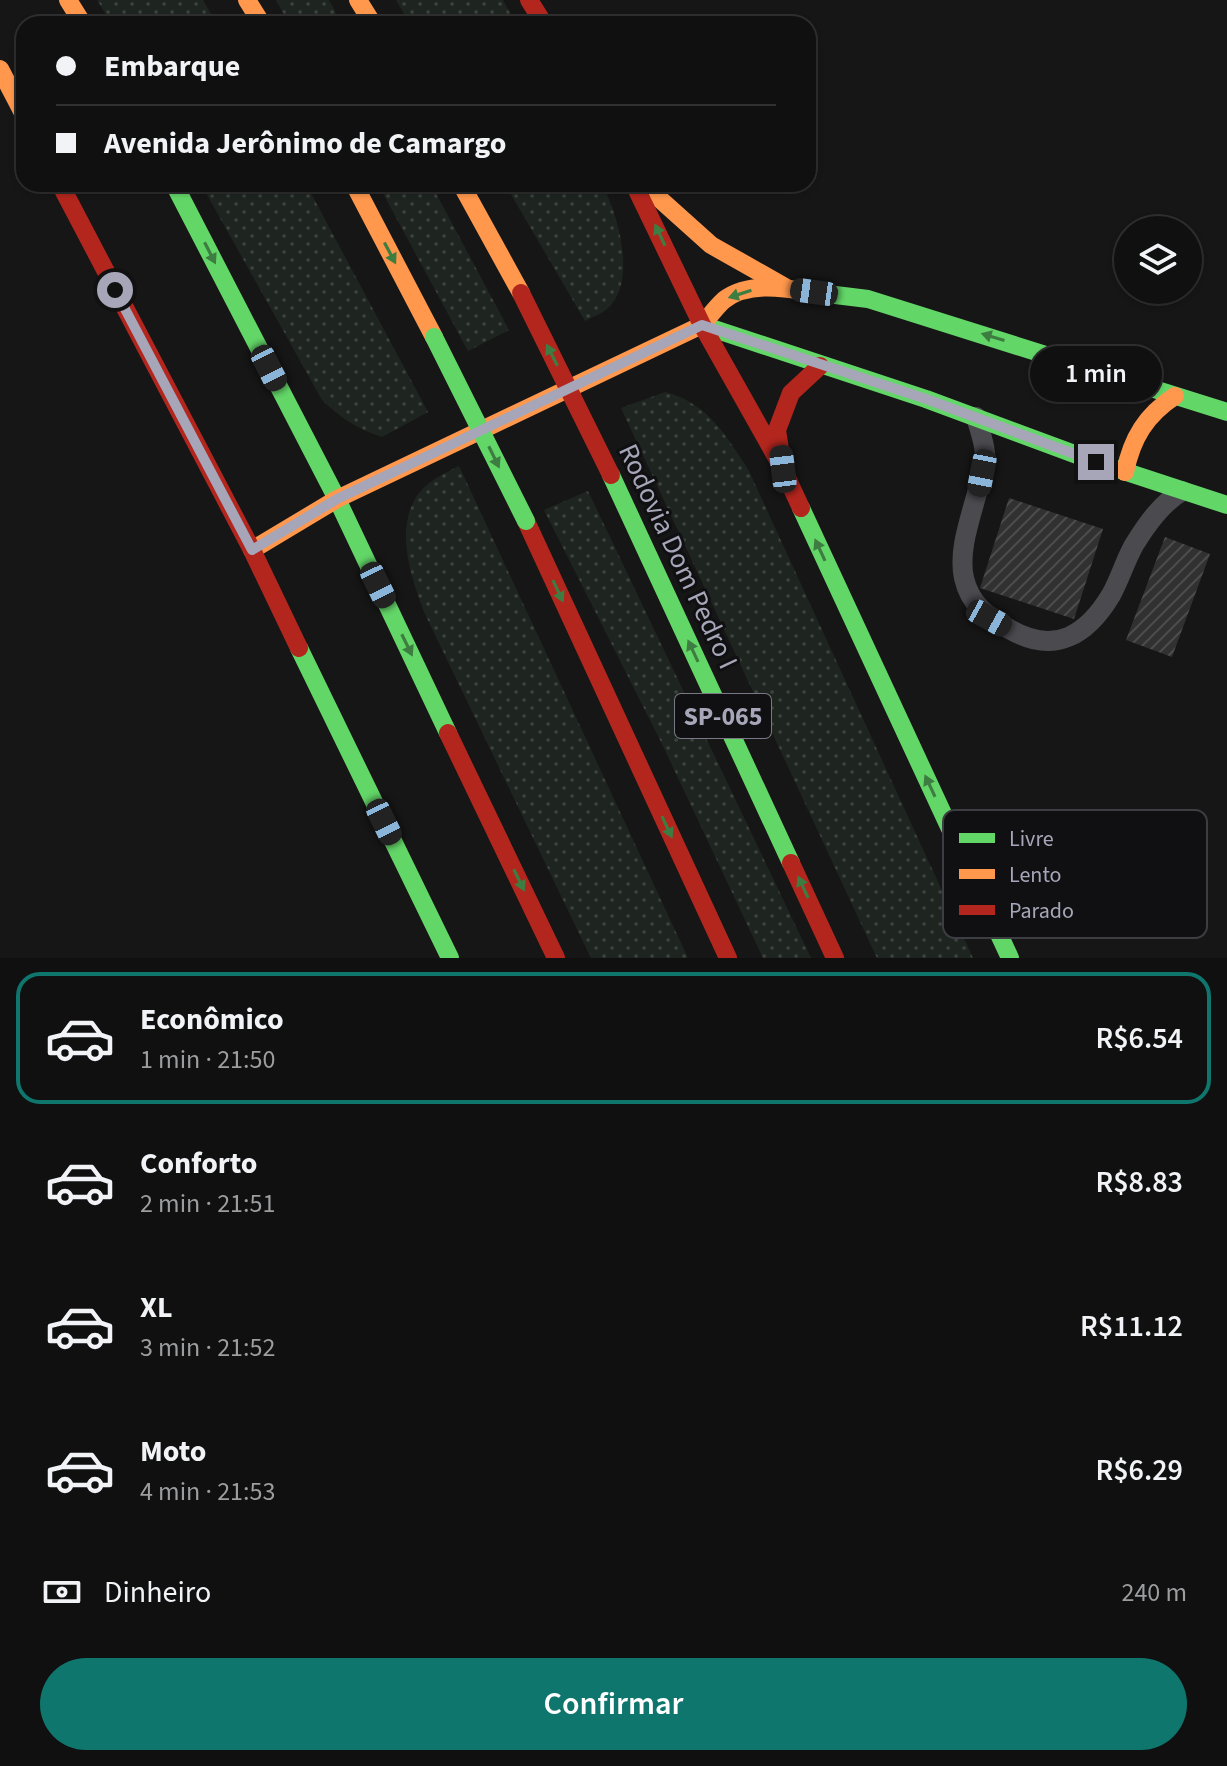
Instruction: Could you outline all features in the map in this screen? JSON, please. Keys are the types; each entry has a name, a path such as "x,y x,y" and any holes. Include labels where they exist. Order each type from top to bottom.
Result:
{"main road":[{"path":"0,69 16,100"},
{"path":"64,192 252,550 450,958"},
{"path":"178,192 337,499 556,958"},
{"path":"358,192 526,521 728,958"},
{"name":"Rodovia Dom Pedro I","path":"465,192 521,293 611,475 835,958"},
{"path":"638,192 702,325 783,469 943,814"},
{"path":"652,192 711,245 787,288"},
{"path":"252,550 337,499 702,325 724,300 744,291 770,287 868,299 1227,412"},
{"path":"702,325 1227,505"},
{"path":"783,469 777,430 791,393 820,366"},
{"path":"1125,472 1129,448 1139,427 1155,408 1175,396"},
{"path":"1001,938 1010,958"}],"lane":[{"path":"976,417 985,454 964,549 963,575 971,600 989,618 1019,635 1042,643 1081,632 1110,596 1134,546 1149,524 1166,502 1183,491"}],"shaded area":[{"path":"97,0 203,0 212,16 107,16"},
{"path":"276,0 329,0 338,16 285,16"},
{"path":"396,0 503,0 512,16 405,16"},
{"path":"205,192 310,192 428,412 382,437 350,422 322,400"},
{"path":"382,192 435,192 509,330 468,351"},
{"path":"510,192 606,192 619,230 622,283 607,309 585,321"},
{"path":"665,392 680,397 714,422 748,469 943,893 943,938 964,938 973,958 877,958 621,408"},
{"path":"459,466 688,958 591,958 424,612 408,557 406,528 409,514 422,489"},
{"path":"588,491 811,958 763,958 662,744 544,510"}],"building":[{"path":"1009,498 1103,529 1074,619 980,588"},
{"path":"1165,537 1210,554 1172,657 1126,640"}],"traffic: fast":[{"path":"178,192 337,499 448,733"},
{"path":"819,293 868,299 1227,412"},
{"path":"702,325 926,399 1096,462 1227,505"},
{"path":"434,337 526,521"},
{"path":"611,475 791,863"},
{"path":"801,508 943,814"},
{"path":"299,648 450,958"},
{"path":"1001,938 1010,958"}],"traffic: slow":[{"path":"68,0 78,16"},
{"path":"247,0 257,16"},
{"path":"358,0 368,16"},
{"path":"0,69 16,100"},
{"path":"358,192 434,337"},
{"path":"465,192 521,293"},
{"path":"652,192 711,245 787,288"},
{"path":"252,550 337,499 702,325 724,300 734,294 758,288 819,293"},
{"path":"1125,472 1142,428 1156,411 1175,396"}],"traffic: jam":[{"path":"529,0 539,16"},
{"path":"64,192 252,550 299,648"},
{"path":"638,192 702,325 783,469 801,508"},
{"path":"521,293 611,475"},
{"path":"783,469 777,430 791,393 820,366"},
{"path":"526,521 728,958"},
{"path":"448,733 556,958"},
{"path":"791,863 835,958"}],"route":[{"path":"115,290 252,550 337,499 702,325 926,399 1096,462"}]}
